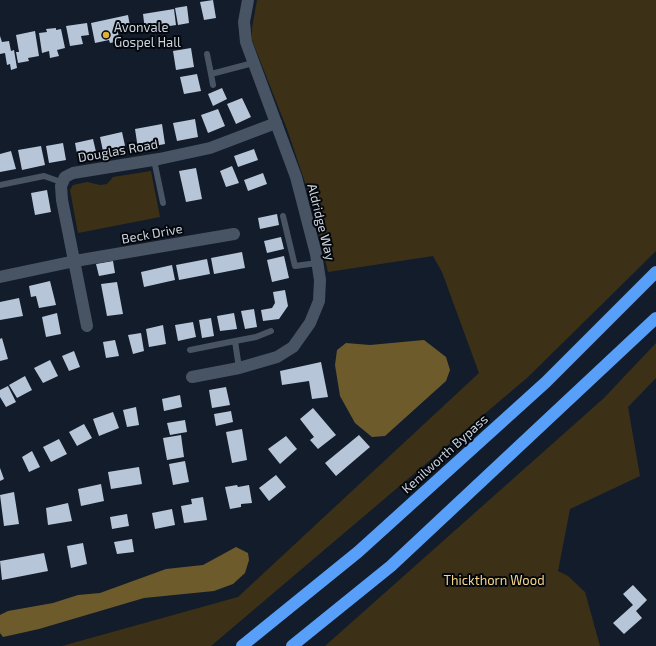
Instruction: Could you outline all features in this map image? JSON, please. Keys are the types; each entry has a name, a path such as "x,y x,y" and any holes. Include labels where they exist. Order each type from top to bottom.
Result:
{"highway":[{"name":"Kenilworth Bypass","path":"242,646 358,552 546,382 656,272"},
{"path":"292,646 391,566 656,318"}],"street":[{"name":"Aldridge Way","path":"192,377 239,368 277,357 293,347 310,323 319,302 320,280 317,263 296,177 253,63 245,33 244,22 248,0"},
{"name":"Douglas Road","path":"61,182 69,174 154,160 210,148 276,122"},
{"path":"61,182 62,200 87,326"},
{"name":"Beck Drive","path":"0,277 75,261 234,234"}],"lane":[{"path":"207,54 213,85"},
{"path":"211,74 253,63"},
{"path":"154,160 163,203"},
{"path":"0,185 44,176 61,182"},
{"path":"283,216 295,266 317,263"},
{"path":"190,350 256,337 271,331"},
{"path":"235,341 239,368"}],"green space":[{"path":"257,0 656,0 656,251 528,377 211,646 62,646 238,597 479,373 442,272 433,256 328,272 312,203 287,129 252,40 252,28"},
{"path":"151,171 160,217 78,233 70,190 73,185 87,182 100,185 107,184 113,177"},
{"name":"Thickthorn Wood","path":"656,343 656,378 628,407 640,476 570,509 558,571 568,576 585,592 600,646 325,646 604,398"}],"shaded area":[{"path":"424,340 446,357 450,370 446,381 385,436 372,437 355,423 340,396 335,365 337,350 346,343 370,345"},
{"path":"236,547 248,553 249,560 245,573 233,584 214,591 144,598 39,629 3,637 0,633 0,615 8,611 53,603 78,595 100,593 166,569 203,565"}],"building":[{"path":"213,0 216,18 204,20 200,2"},
{"path":"187,6 189,23 178,25 175,8"},
{"path":"174,9 176,25 145,30 143,14"},
{"name":"Avonvale Gospel Hall","path":"128,15 130,26 117,29 120,41 110,43 109,40 95,43 91,23"},
{"path":"87,23 89,35 81,36 83,44 70,46 66,26"},
{"path":"56,28 56,30 61,29 65,48 57,50 59,56 50,58 49,51 42,53 39,33 47,32 46,29"},
{"path":"35,31 39,56 28,58 29,61 18,63 16,52 19,52 16,35"},
{"path":"0,36 2,42 9,41 11,51 14,50 17,68 11,70 10,64 7,65 5,53 0,54"},
{"path":"191,48 194,67 176,70 173,51"},
{"path":"197,74 201,91 184,94 180,77"},
{"path":"222,88 227,99 213,106 208,94"},
{"path":"242,98 251,117 236,124 227,104"},
{"path":"218,109 225,126 208,133 201,115"},
{"path":"195,119 198,137 177,141 173,123"},
{"path":"162,124 165,144 138,149 135,129"},
{"path":"122,132 126,150 104,156 100,137"},
{"path":"93,139 97,156 78,159 75,143"},
{"path":"63,143 66,160 49,163 46,146"},
{"path":"41,146 45,165 22,170 18,150"},
{"path":"254,149 258,160 238,167 234,156"},
{"path":"11,151 16,169 0,172 0,154"},
{"path":"232,166 239,183 226,187 220,171"},
{"path":"196,168 202,199 186,202 179,171"},
{"path":"263,173 267,184 248,191 244,180"},
{"path":"47,190 51,212 35,215 31,193"},
{"path":"277,214 279,225 260,229 258,218"},
{"path":"281,237 284,249 267,253 264,241"},
{"path":"242,252 245,268 214,274 211,258"},
{"path":"284,256 289,278 272,282 267,260"},
{"path":"207,259 210,274 179,280 176,265"},
{"path":"113,261 115,273 99,276 96,264"},
{"path":"172,265 175,280 144,287 141,272"},
{"path":"50,281 56,305 39,308 36,296 31,297 29,286"},
{"path":"117,282 123,314 107,316 101,284"},
{"path":"285,290 288,306 279,319 263,321 261,310 272,308 275,303 273,292"},
{"path":"19,298 23,316 0,320 0,302"},
{"path":"254,309 257,327 245,329 241,311"},
{"path":"57,313 61,334 46,337 42,317"},
{"path":"234,313 237,329 220,331 217,316"},
{"path":"211,318 214,336 202,338 199,320"},
{"path":"193,322 196,337 178,341 175,325"},
{"path":"163,325 166,344 149,347 146,329"},
{"path":"141,333 144,351 133,354 128,335"},
{"path":"2,338 8,359 0,361 0,339"},
{"path":"115,340 119,356 106,358 103,342"},
{"path":"74,351 80,367 69,371 62,356"},
{"path":"50,360 58,376 43,383 34,368"},
{"path":"321,362 328,397 312,399 309,381 282,385 280,371"},
{"path":"25,376 32,390 17,398 9,385"},
{"path":"8,386 16,402 6,407 0,397 0,390"},
{"path":"226,387 230,405 212,408 209,390"},
{"path":"180,395 182,407 164,411 162,399"},
{"path":"136,407 139,425 127,427 123,410"},
{"path":"313,408 336,435 318,449 310,440 314,437 300,419"},
{"path":"231,411 233,422 216,426 214,414"},
{"path":"113,412 119,428 99,436 93,419"},
{"path":"185,420 187,432 170,435 167,423"},
{"path":"84,424 92,438 77,446 69,432"},
{"path":"242,429 247,460 232,463 226,432"},
{"path":"181,435 184,457 167,460 163,438"},
{"path":"359,435 370,447 336,476 325,463"},
{"path":"286,436 297,449 280,464 268,449"},
{"path":"59,439 67,454 51,462 43,447"},
{"path":"32,451 40,467 29,472 22,457"},
{"path":"185,461 189,482 173,485 169,464"},
{"path":"139,467 142,484 111,489 108,472"},
{"path":"0,468 4,479 0,481"},
{"path":"276,475 286,487 269,501 259,488"},
{"path":"101,484 104,501 81,506 78,489"},
{"path":"237,485 238,487 249,485 252,503 241,504 241,507 230,509 225,487"},
{"path":"14,492 19,524 4,526 0,495"},
{"path":"203,497 207,520 184,523 181,506 192,504 191,499"},
{"path":"68,503 72,521 48,525 46,508"},
{"path":"172,509 175,525 155,529 152,513"},
{"path":"127,514 129,526 112,529 110,517"},
{"path":"132,539 134,552 117,554 114,542"},
{"path":"83,543 87,564 71,568 67,546"},
{"path":"44,553 48,571 2,580 0,561"},
{"path":"633,585 647,600 636,611 642,618 624,634 613,623 633,605 623,594"}],"place":[{"name":"Avonvale Gospel Hall","path":"106,35"}]}
